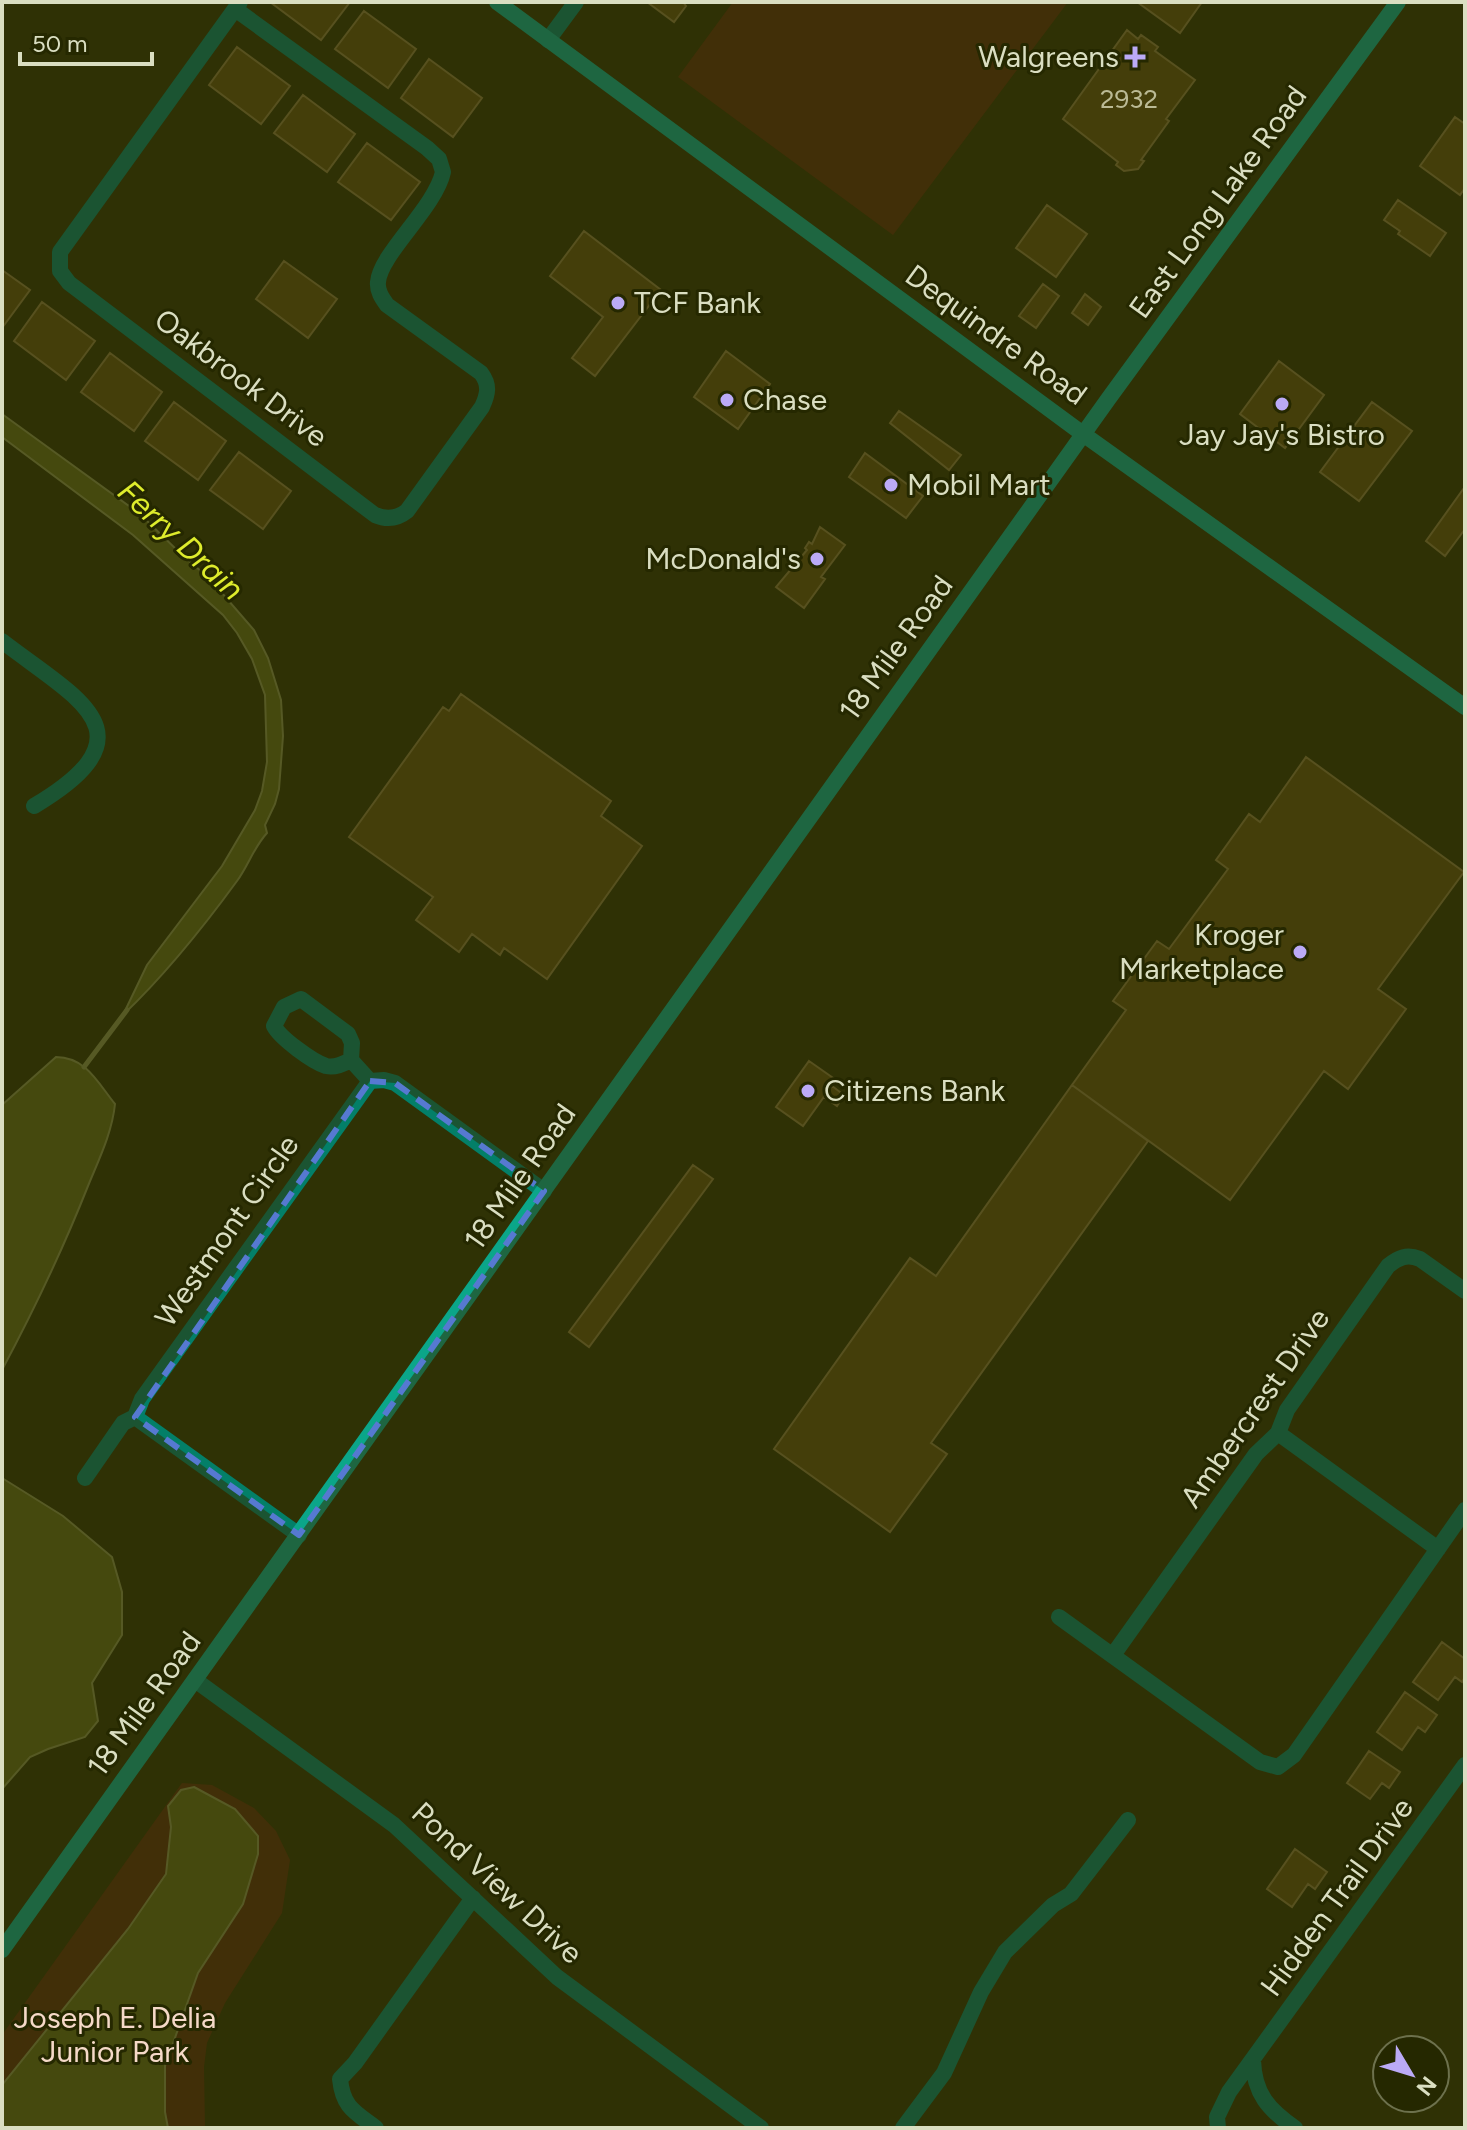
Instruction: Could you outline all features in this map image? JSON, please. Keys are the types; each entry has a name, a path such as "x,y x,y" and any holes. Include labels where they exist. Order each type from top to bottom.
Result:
{"main road":[{"name":"Dequindre Road","path":"497,2 1083,434 1465,707"},
{"name":"East Long Lake Road","path":"1083,434 1398,2"},
{"name":"18 Mile Road","path":"2,1950 1083,434"}],"street":[{"path":"548,40 576,2"},
{"name":"Oakbrook Drive","path":"238,6 427,148 439,159 443,172 436,193 383,267 378,286 387,305 481,373 488,389 482,407 407,511 393,518 375,515 69,283 60,271 60,252 238,6"},
{"path":"2,641 80,700 94,717 98,729 99,742 92,758 60,791 34,806"},
{"path":"351,1060 331,1067 322,1065 278,1034 274,1026 284,1007 301,999 348,1034 352,1043 351,1060 370,1081 395,1083 544,1191"},
{"name":"Westmont Circle","path":"85,1478 123,1423 135,1417 142,1399 370,1081"},
{"name":"Ambercrest Drive","path":"1113,1655 1256,1454 1278,1433 1287,1410 1394,1260 1404,1256 1420,1259 1465,1291"},
{"path":"135,1417 299,1535"},
{"path":"1278,1433 1438,1549"},
{"path":"1059,1617 1260,1762 1278,1767 1294,1755 1465,1510"},
{"name":"Pond View Drive","path":"195,1680 394,1825 572,1990 761,2128"},
{"name":"Hidden Trail Drive","path":"1218,2128 1217,2117 1221,2105 1465,1765"},
{"path":"903,2128 944,2073 981,1992 1005,1952 1053,1905 1071,1894 1128,1820"},
{"path":"376,2128 347,2106 340,2079 355,2063 473,1898"},
{"path":"1253,2060 1253,2077 1264,2102 1292,2127"}],"highlighted area":[{"path":"370,1081 395,1083 544,1191 299,1535 135,1417"}],"green space":[{"path":"733,2 1068,2 893,235 678,77"},
{"name":"Joseph E. Delia Junior Park","path":"182,1783 212,1785 254,1808 276,1831 290,1860 282,1913 225,2003 207,2043 204,2067 205,2128 2,2128 2,2035"}],"shaded area":[{"name":"Ferry Drain","path":"2,414 140,514 209,578 254,630 268,658 281,700 283,736 279,789 265,825 267,833 237,881 197,934 123,1015 147,965 222,866 255,810 267,762 265,695 252,659 223,615 133,535 2,437"},
{"path":"56,1057 83,1066 115,1104 104,1146 69,1233 2,1370 2,1105"},
{"path":"2,1478 63,1516 112,1557 122,1592 122,1635 92,1683 98,1721 85,1737 30,1757 2,1789"},
{"name":"Joseph E. Delia Junior Park","path":"194,1787 235,1809 258,1836 258,1854 243,1904 198,1973 165,2066 168,2128 2,2128 2,2085 128,1929 166,1874 171,1827 168,1806 181,1790"}],"building":[{"path":"270,2 350,2 321,40"},
{"path":"647,2 683,2 686,6 674,22"},
{"path":"1137,2 1202,2 1180,33"},
{"path":"364,11 416,49 388,88 335,49"},
{"name":"Walgreens","path":"1127,30 1138,39 1141,35 1158,47 1155,51 1195,80 1166,119 1169,121 1138,169 1124,171 1116,165 1118,162 1063,119"},
{"path":"237,47 290,86 261,124 209,85"},
{"path":"429,59 482,98 453,137 401,98"},
{"path":"303,95 355,134 327,172 274,133"},
{"path":"1455,117 1465,124 1465,188 1460,195 1420,166"},
{"path":"367,143 420,182 391,220 338,182"},
{"path":"1398,200 1446,233 1430,256 1384,220"},
{"path":"1047,205 1087,234 1056,277 1016,248"},
{"name":"TCF Bank","path":"584,231 661,290 595,376 572,358 603,317 550,276"},
{"path":"284,261 337,299 308,338 256,299"},
{"path":"2,270 30,290 2,328"},
{"path":"1043,284 1059,296 1036,328 1019,316"},
{"path":"1085,294 1101,307 1088,325 1072,313"},
{"path":"42,302 95,341 66,380 14,341"},
{"path":"726,351 770,384 738,429 694,397"},
{"path":"110,353 162,392 134,431 81,392"},
{"name":"Jay Jay's Bistro","path":"1279,361 1324,395 1285,448 1240,414"},
{"path":"174,402 226,441 198,480 145,441"},
{"path":"1372,402 1412,431 1359,501 1320,472"},
{"path":"899,411 961,455 949,470 890,423"},
{"path":"239,452 291,491 263,529 210,490"},
{"path":"865,453 923,496 906,518 849,477"},
{"path":"1464,488 1465,529 1445,556 1426,541"},
{"name":"McDonald's","path":"820,527 845,545 821,577 825,579 804,608 776,587 807,550 805,548 809,542 812,544"},
{"path":"461,694 611,801 601,816 642,846 547,979 504,948 500,955 472,934 459,952 416,920 433,897 349,837 443,707 449,711"},
{"path":"1306,757 1464,872 1378,989 1406,1009 1348,1089 1324,1071 1230,1200 1072,1085 1126,1010 1113,1001 1157,941 1169,949 1228,869 1216,860 1249,814 1260,822"},
{"name":"Citizens Bank","path":"809,1061 836,1080 803,1126 776,1107"},
{"path":"1072,1085 1148,1141 931,1443 947,1454 890,1532 774,1449 910,1258 936,1276"},
{"path":"832,1086 844,1095 837,1106 824,1097"},
{"path":"693,1165 713,1179 589,1347 569,1332"},
{"path":"1442,1642 1465,1659 1465,1677 1462,1682 1455,1677 1438,1700 1413,1682"},
{"path":"1405,1692 1437,1715 1425,1732 1418,1727 1402,1750 1377,1732"},
{"path":"1369,1751 1400,1772 1389,1788 1382,1783 1370,1799 1347,1783"},
{"path":"1295,1849 1327,1872 1315,1889 1308,1884 1292,1907 1267,1889"}],"waterway":[{"path":"84,1067 127,1010"}],"place":[{"name":"Walgreens","path":"1135,57"},
{"name":"TCF Bank","path":"618,303"},
{"name":"Chase","path":"727,400"},
{"name":"Jay Jay's Bistro","path":"1282,404"},
{"name":"Mobil Mart","path":"891,485"},
{"name":"McDonald's","path":"817,559"},
{"name":"Kroger Marketplace","path":"1300,952"},
{"name":"Citizens Bank","path":"808,1091"}]}
